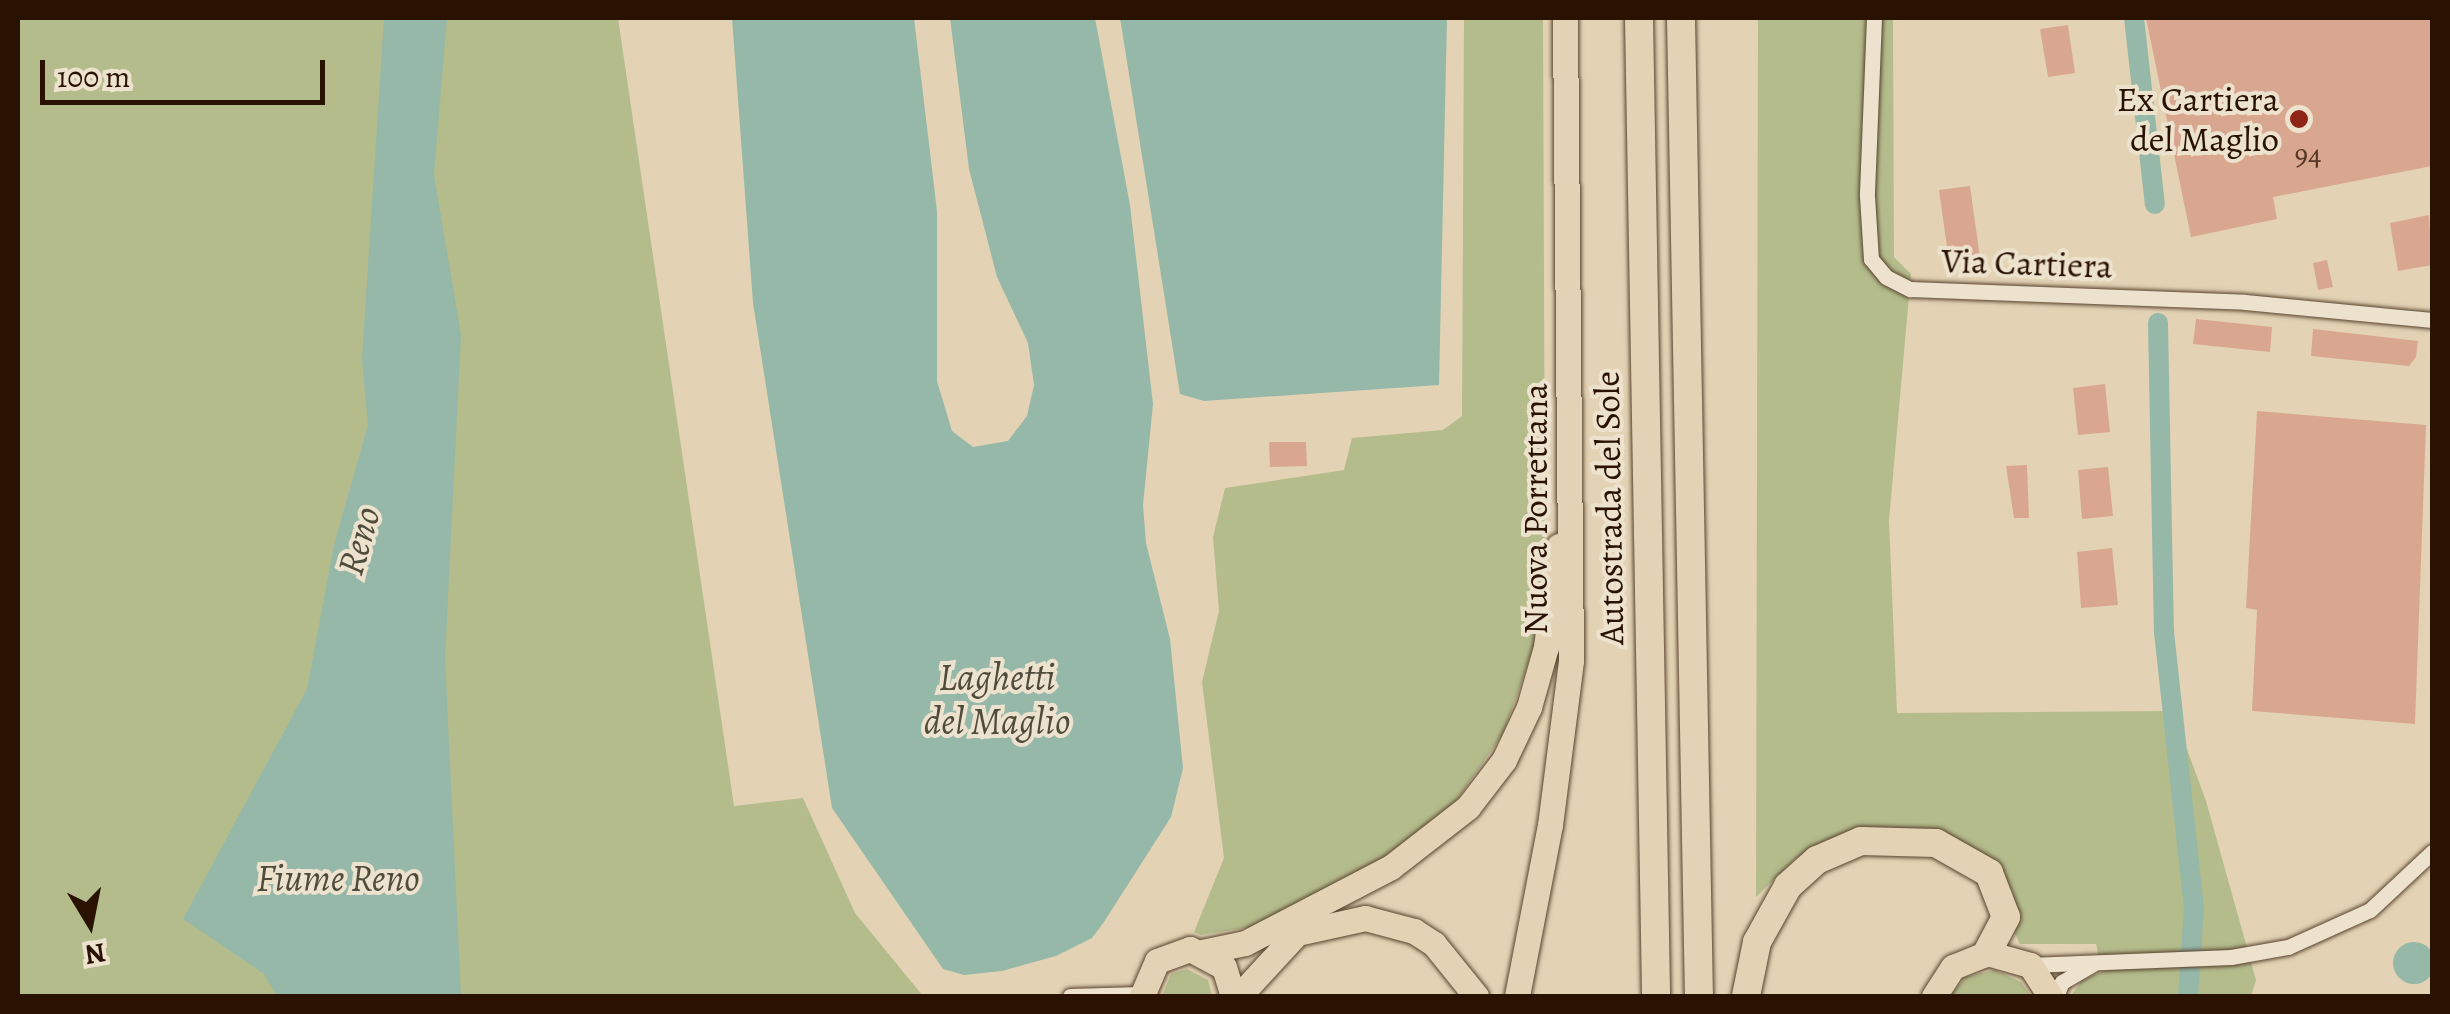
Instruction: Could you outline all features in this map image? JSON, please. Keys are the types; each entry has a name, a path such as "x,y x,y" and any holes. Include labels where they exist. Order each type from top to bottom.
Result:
{"highway":[{"name":"Nuova Porrettana","path":"1517,996 1550,824 1569,676 1571,462 1565,18"},
{"name":"Autostrada del Sole","path":"1639,18 1656,996"},
{"path":"1681,18 1699,996"},
{"path":"1142,995 1157,961 1179,950 1202,952 1244,943 1391,867 1441,832 1488,784 1517,736 1538,680 1571,462"},
{"path":"1746,996 1757,942 1788,886 1817,860 1861,842 1936,844 1989,873 2006,918 1987,953 1954,967 1934,996"},
{"path":"1202,952 1224,967 1236,996 1297,933 1365,918 1434,944 1476,996"},
{"path":"1987,953 2030,965 2053,996"}],"street":[{"name":"Via Cartiera","path":"1874,18 1866,196 1871,258 1886,277 1910,289 2245,302 2432,320"},
{"path":"2030,965 2231,957 2330,932 2370,910 2432,852"},
{"path":"2053,996 2062,982 2096,962"},
{"path":"1070,996 1142,995"}],"green space":[{"path":"18,18 618,18 734,806 803,798 855,913 923,996 18,996"},
{"path":"1464,18 1543,18 1545,543 1534,646 1503,734 1456,801 1392,853 1251,927 1201,935 1194,932 1224,858 1202,682 1219,611 1213,537 1225,488 1344,470 1352,438 1443,430 1462,416"},
{"path":"1758,18 1893,18 1894,257 1911,274 1889,520 1897,713 2173,711 2206,801 2256,980 2251,996 2071,996 2082,980 2102,972 2096,944 2020,944 2012,927 2013,892 1979,852 1844,834 1796,858 1756,897"},
{"path":"1187,969 1208,980 1212,996 1162,996 1171,974"},
{"path":"1995,970 2021,982 2031,996 1950,996 1966,977"}],"water":[{"name":"Fiume Reno","path":"384,18 447,18 434,175 461,335 445,658 461,996 277,996 264,974 183,919 307,689 334,545 368,425 362,359"},
{"name":"Laghetti del Maglio","path":"732,18 914,18 937,211 937,381 952,431 973,447 1008,441 1027,416 1034,385 1028,343 997,277 969,169 950,18 1095,18 1130,205 1153,404 1143,505 1146,543 1170,639 1183,768 1171,817 1104,922 1092,938 1056,956 1002,971 964,975 943,969 832,808 753,303"},
{"path":"1120,18 1447,18 1439,385 1204,401 1180,394"},
{"path":"2414,942 2429,948 2435,963 2429,978 2414,984 2399,978 2393,963 2399,948"}],"building":[{"name":"Ex Cartiera del Maglio","path":"2146,18 2432,18 2432,166 2273,197 2277,219 2191,237"},
{"path":"2068,25 2075,73 2048,77 2040,29"},
{"path":"1970,186 1980,258 1961,262 1947,247 1939,190"},
{"path":"2429,215 2432,265 2398,271 2390,223"},
{"path":"2327,260 2333,287 2318,290 2313,263"},
{"path":"2196,319 2272,327 2270,352 2193,344"},
{"path":"2313,329 2418,341 2416,357 2409,366 2311,356"},
{"path":"2105,384 2110,432 2078,435 2073,388"},
{"path":"2257,411 2426,425 2415,724 2252,711 2257,610 2246,608"},
{"path":"1269,442 1306,442 1307,466 1270,467"},
{"path":"2027,465 2029,518 2014,518 2006,466"},
{"path":"2108,467 2113,516 2082,519 2078,470"},
{"path":"2112,548 2118,605 2081,608 2077,552"}],"waterway":[{"path":"2134,18 2155,204"},
{"path":"2158,323 2164,632 2194,908 2188,996"}],"place":[{"name":"Ex Cartiera del Maglio","path":"2299,119"}],"water label":[{"name":"Reno","path":"359,541"}]}
